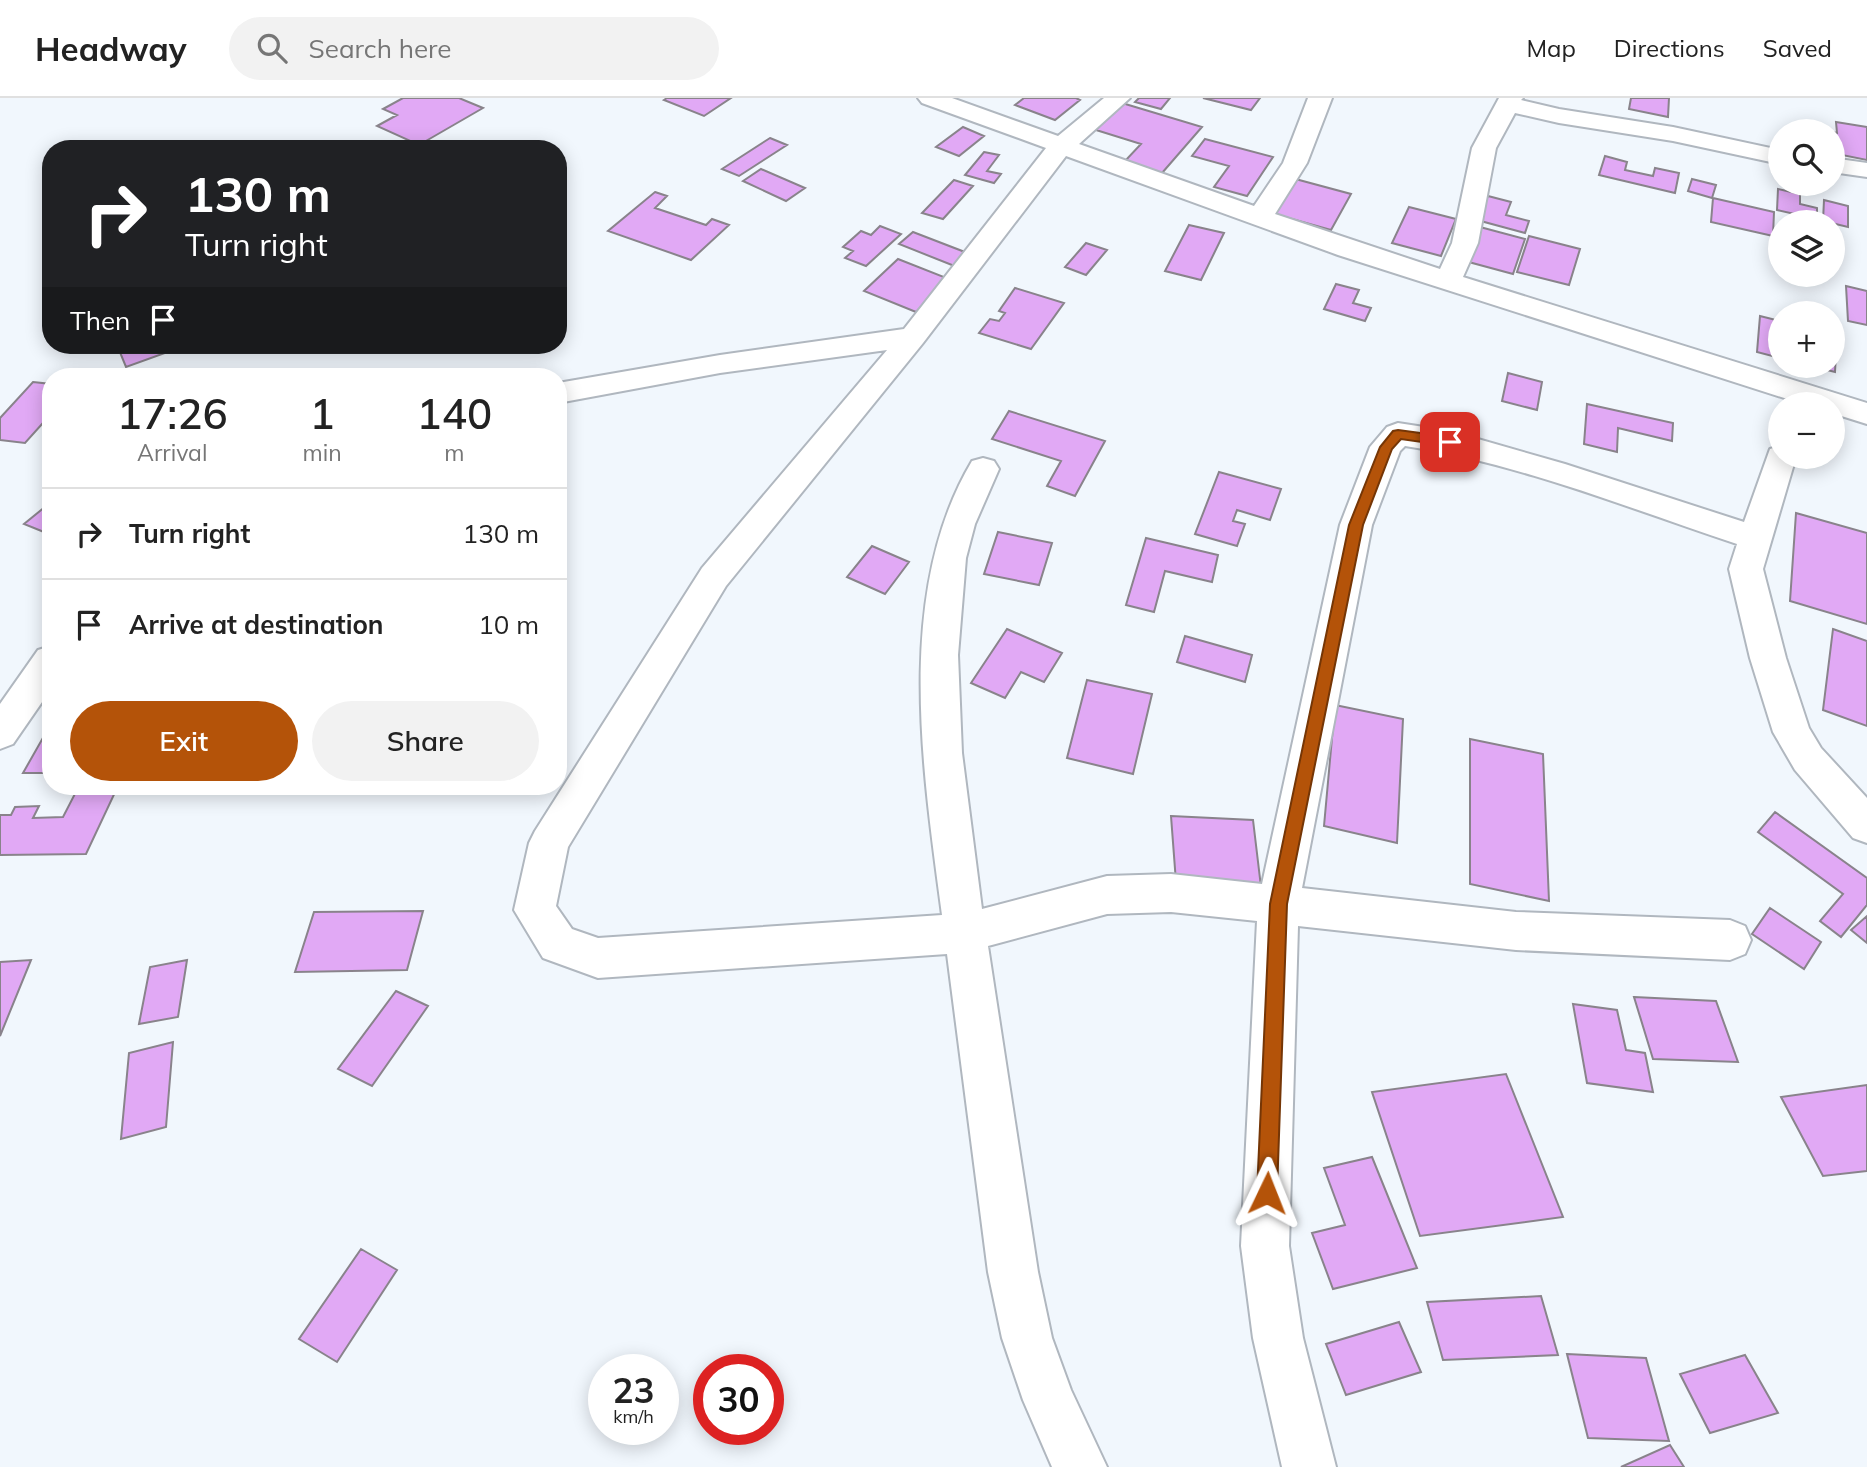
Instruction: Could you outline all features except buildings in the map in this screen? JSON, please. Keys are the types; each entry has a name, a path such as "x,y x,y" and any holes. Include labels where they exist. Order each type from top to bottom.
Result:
{"street":[{"path":"930,98 1259,218 1778,392"},
{"path":"1118,98 1060,147 913,337 714,577 549,844 535,910 558,944 598,958 965,933 1107,895 1171,893 1516,931 1730,940"},
{"path":"1259,218 1295,163 1320,98"},
{"path":"1448,281 1465,243 1484,148 1510,101 1559,116 1673,134 1768,154"},
{"path":"1845,167 1867,170"},
{"path":"567,391 720,364 913,337"},
{"path":"1845,409 1867,414"},
{"path":"1309,1467 1278,1338 1265,1246 1278,904 1356,525 1386,447 1398,434 1463,445 1756,538"},
{"path":"983,469 961,516 950,557 943,617 941,711 965,933 1013,1272 1027,1338 1049,1400 1080,1467"},
{"path":"1777,469 1746,569 1768,658 1792,732 1808,758 1867,826"},
{"path":"0,733 42,673"}],"route":[{"path":"1267,1193 1278,904 1356,525 1386,447 1398,434 1450,442"}]}
